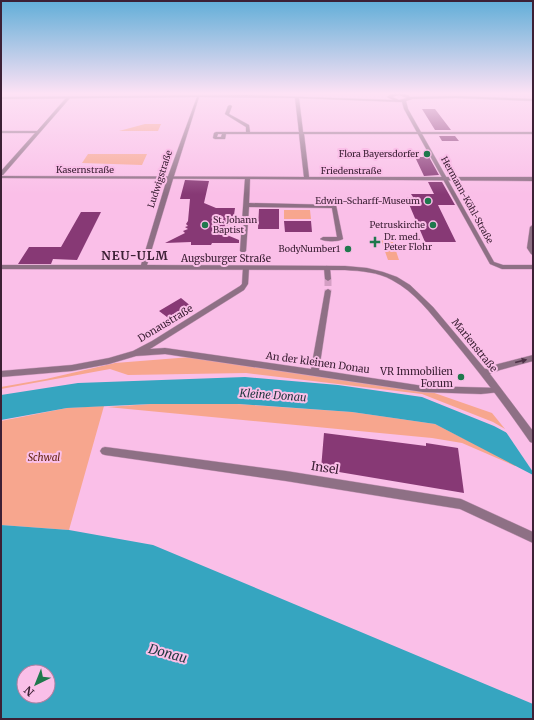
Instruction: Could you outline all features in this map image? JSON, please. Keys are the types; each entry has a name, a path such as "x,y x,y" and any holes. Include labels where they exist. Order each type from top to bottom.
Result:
{"street":[{"path":"1,174 42,127"},
{"name":"Ludwigstraße","path":"143,268 170,179 188,127"},
{"path":"248,127 248,133"},
{"path":"300,127 307,179"},
{"name":"Hermann-Köhl-Straße","path":"416,127 493,264 500,267 533,267"},
{"path":"1,132 37,132"},
{"path":"224,133 533,133"},
{"name":"Kasernstraße","path":"1,178 170,179"},
{"name":"Friedenstraße","path":"170,179 533,179"},
{"path":"243,251 248,179"},
{"path":"247,205 334,206 340,238 323,239"},
{"path":"533,227 530,248 533,253"},
{"name":"Augsburger Straße","path":"1,267 327,268 375,271 401,282"},
{"name":"Donaustraße","path":"1,374 72,368 109,361 136,353 155,343 245,286 246,268"},
{"path":"327,268 328,279"},
{"name":"Marienstraße","path":"401,282 429,307 484,373 533,438"},
{"path":"315,372 328,291"},
{"name":"An der kleinen Donau","path":"136,353 165,351 423,388 481,391 497,390"},
{"path":"484,373 533,358"},
{"name":"Insel","path":"105,451 286,476 462,504 533,538"}],"green space":[{"path":"135,127 160,127 158,131 119,131"},
{"path":"88,154 147,154 142,165 82,163"},
{"path":"284,210 310,210 311,219 284,219"},
{"path":"392,239 399,260 388,260 381,240"},
{"path":"191,357 423,389 492,413 505,429 493,422 422,394 246,373 128,375 110,369 1,389 1,387 46,379 115,363"},
{"path":"151,404 237,404 352,412 435,424 516,465 515,466 462,443 432,438 107,407"},
{"name":"Schwal","path":"104,406 69,530 1,525 1,421 67,408"}],"water":[{"name":"Kleine Donau","path":"245,377 338,385 422,397 494,426 533,447 533,475 435,424 352,412 239,404 151,404 67,408 1,420 1,395 78,383"},
{"name":"Donau","path":"1,525 69,530 153,545 533,704 533,719 1,719"}],"pier":[{"path":"504,429 533,445 533,472"}],"building":[{"path":"433,127 448,127 451,130 435,130"},
{"path":"439,136 455,136 459,141 442,141"},
{"path":"415,157 429,157 439,175 424,176"},
{"name":"St. Johann Baptist","path":"185,180 209,181 204,203 216,208 235,208 233,222 222,229 222,233 239,240 239,243 191,245 191,242 165,243 185,233 183,231 188,229 185,227 188,226 186,224 188,221 190,199 180,199"},
{"path":"428,182 442,182 455,205 438,205 456,242 425,242 406,197 413,197 411,194 434,194"},
{"path":"259,209 279,209 279,229 258,229"},
{"path":"81,212 101,212 77,260 53,259 51,264 18,264 29,247 61,247"},
{"path":"284,221 311,221 312,232 285,232"},
{"path":"181,298 192,307 171,320 159,311"},
{"path":"324,433 426,446 426,443 458,448 464,493 321,469"}],"tunnel":[{"path":"328,279 328,291"}],"place":[{"name":"Flora Bayersdorfer","path":"427,154"},
{"name":"Edwin-Scharff-Museum","path":"428,201"},
{"name":"St. Johann Baptist","path":"205,225"},
{"name":"Petruskirche","path":"433,225"},
{"name":"Dr. med. Peter Flohr","path":"375,242"},
{"name":"BodyNumber1","path":"348,249"},
{"name":"VR Immobilien Forum","path":"461,377"}],"district":[{"name":"NEU-ULM","path":"135,256"}]}
